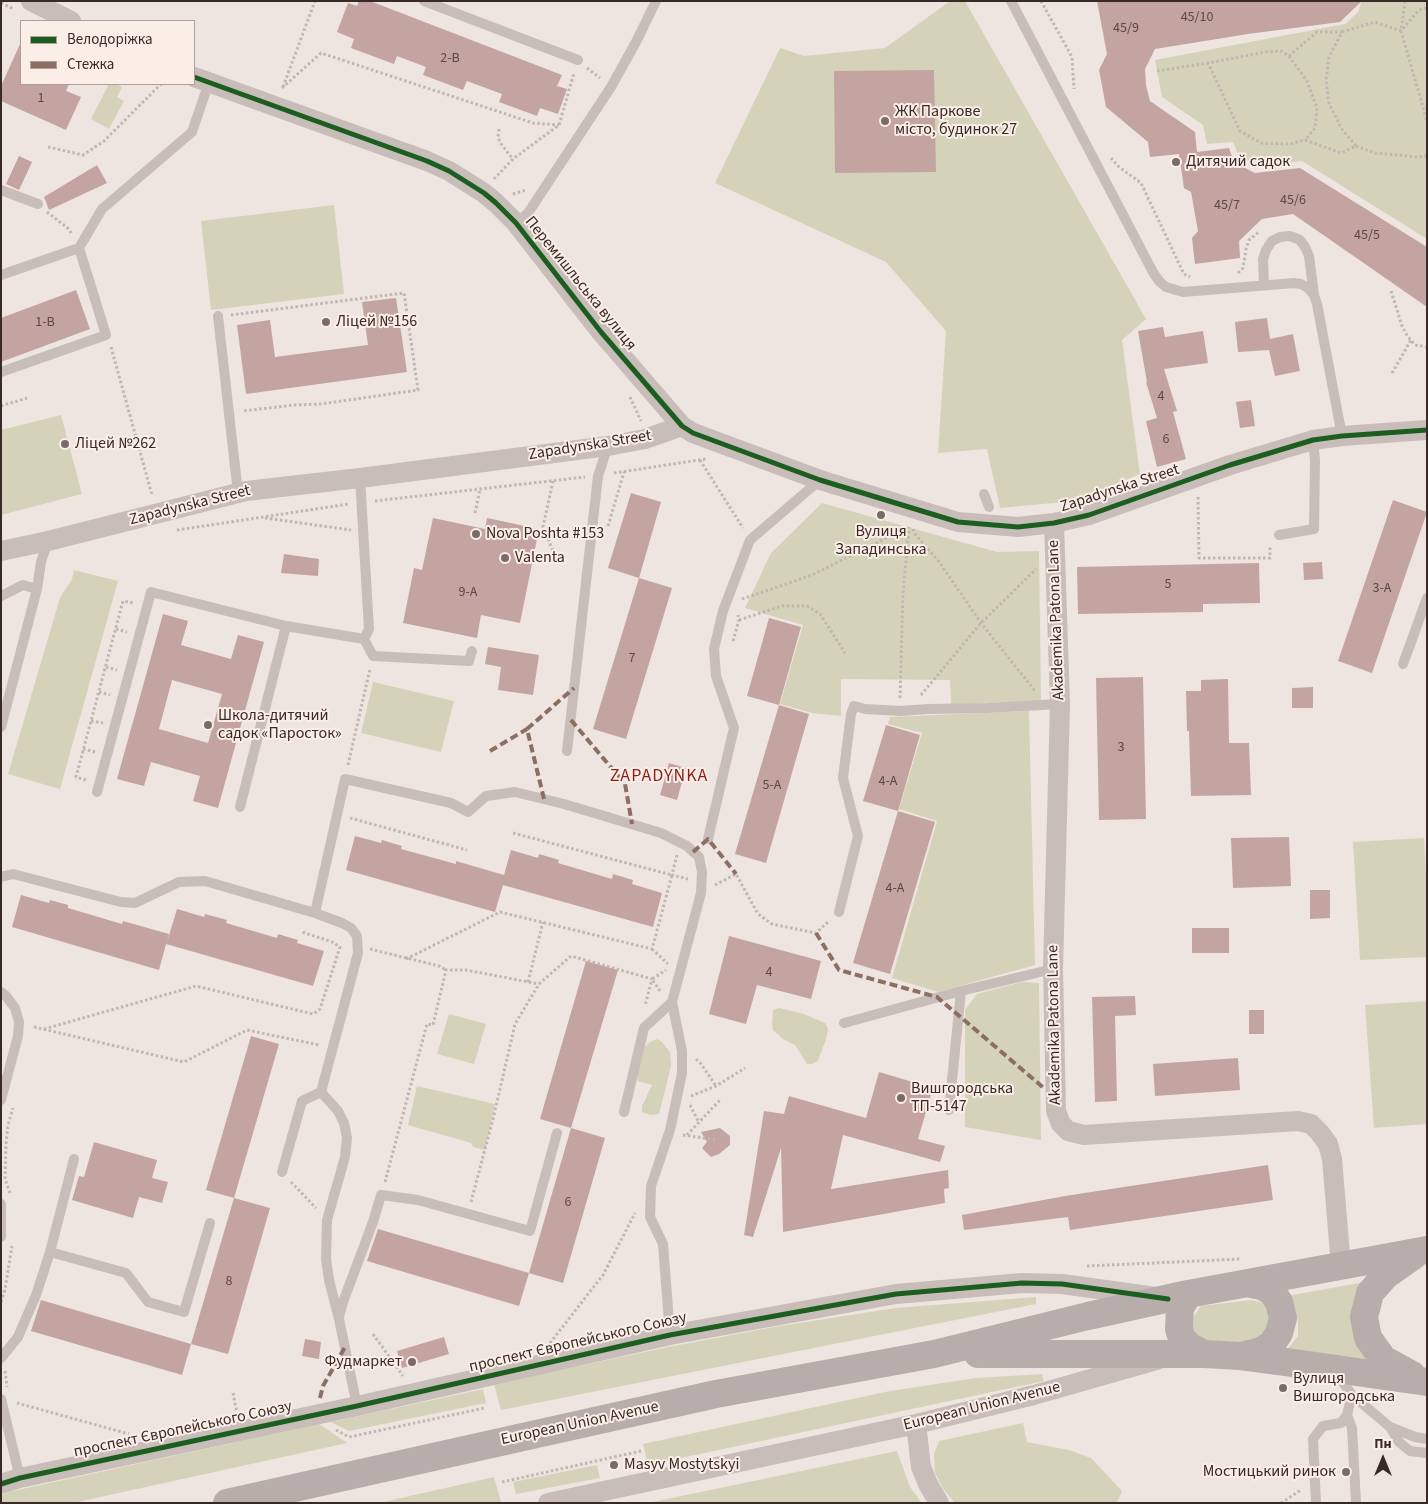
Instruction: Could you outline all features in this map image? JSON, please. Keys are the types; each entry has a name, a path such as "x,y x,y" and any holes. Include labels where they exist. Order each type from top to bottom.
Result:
{"main road":[{"name":"European Union Avenue","path":"227,1503 716,1394 934,1354 1178,1296 1422,1251"},
{"path":"1422,1251 1386,1275 1370,1293 1364,1317 1368,1338 1383,1359 1404,1372 1427,1382"},
{"path":"1240,1356 1261,1351 1272,1344 1280,1333 1282,1318 1280,1302 1272,1292 1262,1286 1251,1284"},
{"path":"1178,1296 1180,1308 1179,1329 1192,1354"},
{"name":"European Union Avenue","path":"934,1354 1192,1354 1240,1356 1427,1382"}],"street":[{"path":"31,1 69,20"},
{"name":"Перемишльська вулиця","path":"201,79 427,161 449,171 484,194 516,223 601,332 682,426"},
{"name":"Zapadynska Street","path":"1,551 238,493 608,446 645,440 682,426 693,433 820,480 958,522 1018,527 1054,523 1089,516 1230,465 1313,440 1427,430"},
{"name":"Akademika Patona Lane","path":"1054,523 1052,969 1056,1111 1061,1124 1068,1131 1084,1135 1298,1121 1311,1124 1328,1144 1332,1159 1341,1266"},
{"name":"проспект Європейського Союзу","path":"1,1484 20,1478 357,1406 670,1335 896,1294 1022,1282 1062,1284 1178,1296"},
{"name":"European Union Avenue","path":"548,1503 916,1424 1192,1354"},
{"path":"916,1424 921,1467 939,1503"}],"lane":[{"path":"424,1 578,60"},
{"path":"516,223 528,213 611,86 636,42 656,1"},
{"path":"1012,1 1154,274 1166,288 1182,292 1294,283 1302,284 1314,295"},
{"path":"1,275 79,248 102,209 192,132 201,79"},
{"path":"1,190 38,204"},
{"path":"1264,285 1263,260 1266,250 1272,241 1280,237 1290,236 1300,240 1309,256 1314,295 1342,436"},
{"path":"1,372 106,334 79,248"},
{"path":"218,316 238,493"},
{"path":"1279,536 1314,529 1315,460 1313,440"},
{"path":"567,751 598,476 608,446"},
{"path":"360,478 369,629 364,639"},
{"path":"708,839 734,728 716,676 714,650 723,612 750,540 820,480"},
{"path":"984,494 989,507"},
{"path":"1,727 37,589 41,562 48,541"},
{"path":"1,596 23,585 37,589"},
{"path":"97,792 151,592 286,626 364,639"},
{"path":"1403,664 1427,598"},
{"path":"240,807 286,626"},
{"path":"364,639 373,656 469,661 472,651"},
{"path":"839,912 858,836 843,778 851,714 854,706 866,709 904,711 1053,704"},
{"path":"315,913 346,779 451,803 468,812 486,796 515,792 564,804 661,833 687,846 699,857 702,872 701,893 672,1002 682,1051 682,1073 670,1130 651,1186 650,1216 663,1244 670,1335"},
{"path":"1,877 13,874 121,902 135,903 179,882 205,881 315,913 342,922 351,928 357,936 358,953 321,1092"},
{"path":"844,1023 960,991 1052,969"},
{"path":"949,1110 960,991"},
{"path":"1,992 15,1008 19,1022 18,1036 1,1100"},
{"path":"624,1112 644,1028 672,1002"},
{"path":"282,1172 302,1101 321,1092"},
{"path":"321,1092 338,1111 344,1124 347,1138 345,1157 327,1220 326,1259 357,1406"},
{"path":"339,1319 343,1302 381,1195 418,1200 530,1231 557,1133"},
{"path":"1,1358 18,1337 36,1296 50,1252 74,1159"},
{"path":"1,1237 6,1202"},
{"path":"50,1252 126,1273 148,1302 184,1312 210,1223"},
{"path":"1334,1370 1352,1395 1390,1427 1415,1438 1427,1439"},
{"path":"1352,1395 1348,1415 1352,1428 1356,1503"},
{"path":"5,1400 20,1478"},
{"path":"1316,1503 1313,1439 1323,1426 1341,1423 1348,1415"},
{"path":"1390,1427 1399,1442 1410,1451 1427,1454"}],"path":[{"path":"315,1 282,88 321,53 533,123 559,124"},
{"path":"1041,1 1072,57 1074,88 1078,96"},
{"path":"1405,3 1401,31 1427,121"},
{"path":"1401,31 1419,10 1427,8"},
{"path":"1289,56 1318,32 1342,32 1375,22 1401,31"},
{"path":"1342,32 1329,57 1326,80 1329,103 1341,128 1356,146 1375,153 1418,157 1427,156"},
{"path":"1157,71 1266,52 1281,52 1289,56 1307,81 1317,108 1315,128 1305,140"},
{"path":"494,179 513,159 559,124 578,60 604,82"},
{"path":"1208,63 1240,131 1261,143 1290,144 1305,140 1341,153 1356,146"},
{"path":"48,147 83,155 104,141 160,85"},
{"path":"499,129 498,137 501,144 513,159"},
{"path":"1110,157 1119,167 1142,183 1184,274 1193,278"},
{"path":"38,204 69,229"},
{"path":"1234,274 1240,272 1243,268 1249,240 1256,233 1266,228"},
{"path":"1391,291 1402,326 1415,345 1427,347"},
{"path":"218,316 404,293 418,390 321,404 229,412"},
{"path":"1392,372 1411,340"},
{"path":"111,346 157,514"},
{"path":"627,390 641,423"},
{"path":"1,406 27,398"},
{"path":"172,531 362,502 598,476 712,458"},
{"path":"700,460 750,540"},
{"path":"608,528 624,472"},
{"path":"553,481 543,527 556,558"},
{"path":"476,513 480,489"},
{"path":"1198,494 1199,558 1270,558 1270,536 1279,536"},
{"path":"260,517 364,532"},
{"path":"902,523 919,528"},
{"path":"910,526 946,570 981,623 1053,704"},
{"path":"723,612 734,602 812,575 910,526"},
{"path":"904,711 903,592 910,526"},
{"path":"904,711 981,623 1037,568"},
{"path":"76,777 124,601"},
{"path":"732,645 739,620 734,602"},
{"path":"739,620 782,606 806,606 820,614 845,653"},
{"path":"346,779 366,686"},
{"path":"346,817 467,850"},
{"path":"513,833 701,882"},
{"path":"652,949 680,842"},
{"path":"701,893 736,874 758,914 772,924 816,933 839,912"},
{"path":"406,959 500,912 652,949 672,967"},
{"path":"528,982 543,922"},
{"path":"44,1029 196,986 314,1014 320,1010 340,947 332,942 302,932"},
{"path":"370,942 370,949"},
{"path":"358,945 438,966 446,970 466,970 539,984"},
{"path":"468,1214 515,1024 539,984 571,956 652,979 643,1015 644,1028"},
{"path":"381,1195 427,1024 433,1025 446,970"},
{"path":"31,1020 34,1026 32,1036"},
{"path":"34,1026 184,1062 247,1030 332,1048"},
{"path":"694,1063 694,1057 716,1086"},
{"path":"699,1123 686,1097 716,1086 744,1068"},
{"path":"687,1136 720,1100"},
{"path":"6,1202 10,1191 5,1179 6,1144 8,1125 13,1107"},
{"path":"670,1130 676,1134 717,1140"},
{"path":"282,1172 327,1220"},
{"path":"546,1347 603,1276 651,1186"},
{"path":"1,1302 5,1289 12,1241"},
{"path":"373,1334 405,1378"},
{"path":"233,1393 238,1416"},
{"path":"5,1400 137,1436"},
{"path":"348,1437 485,1408"},
{"path":"502,1482 641,1451"},
{"path":"1280,1503 1315,1482"}],"green space":[{"path":"950,1 965,1 1146,319 1122,340 1140,474 1074,501 1000,508 987,449 938,453 946,331 886,262 715,183 780,48 804,56 885,48"},
{"path":"1362,1 1427,1 1427,239 1302,161 1260,166 1239,157 1233,142 1207,144 1203,125 1162,97 1155,60 1345,24 1358,12"},
{"path":"108,85 122,87 117,97 124,101 109,129 91,119"},
{"path":"334,205 344,294 211,310 201,221"},
{"path":"61,415 82,494 1,515 1,430"},
{"path":"822,503 997,552 1039,551 1041,701 951,704 950,680 841,679 841,716 812,713 780,704 803,625 745,608 771,553"},
{"path":"74,570 118,581 60,789 8,774 60,598 72,579"},
{"path":"373,682 454,701 441,752 361,733"},
{"path":"1029,711 1035,965 938,992 892,978 937,821 899,809 922,733 888,724 890,717"},
{"path":"1424,838 1427,892 1427,957 1360,960 1353,842"},
{"path":"1022,982 1039,983 1041,1140 965,1127 965,1010 977,994"},
{"path":"1427,1001 1427,1124 1374,1128 1365,1005"},
{"path":"779,1008 804,1014 825,1023 828,1029 818,1061 807,1064 795,1045 783,1039 773,1030 773,1010"},
{"path":"449,1014 486,1024 474,1064 437,1054"},
{"path":"657,1039 670,1052 671,1066 659,1114 650,1115 642,1112 642,1106 652,1085 638,1081 637,1077 643,1048"},
{"path":"417,1086 495,1104 485,1150 473,1147 471,1143 408,1125"},
{"path":"1365,1282 1373,1362 1285,1352 1298,1336 1295,1308 1287,1296"},
{"path":"1036,1297 1036,1304 501,1410 494,1384 668,1347 774,1327 895,1308"},
{"path":"1252,1300 1266,1304 1272,1315 1268,1341 1209,1344 1198,1338 1193,1327 1194,1316 1201,1306"},
{"path":"1042,1374 1044,1381 648,1465 643,1444 890,1391 976,1378"},
{"path":"483,1389 486,1403 349,1431 331,1422"},
{"path":"1023,1423 1027,1442 1069,1450 1091,1458 1122,1491 1117,1503 955,1503 944,1490 935,1473 934,1454 939,1441"},
{"path":"319,1424 347,1443 73,1503 1,1503 1,1495 13,1491"},
{"path":"897,1451 910,1487 922,1503 648,1503"},
{"path":"597,1465 600,1478 516,1494 513,1482"},
{"path":"494,1477 501,1502 379,1503"}],"building":[{"path":"359,1 370,1 562,75 557,86 567,89 558,114 540,108 537,116 499,102 502,94 467,81 463,90 423,75 426,67 397,56 394,64 351,48 354,39 337,32 348,3 357,6"},
{"path":"1097,1 1362,1 1340,22 1155,49 1145,69 1146,85 1150,101 1195,132 1197,152 1229,148 1234,162 1255,173 1300,168 1427,247 1427,307 1293,214 1262,219 1239,241 1240,258 1195,264 1192,238 1198,231 1191,192 1184,188 1179,154 1150,157 1148,142 1106,107 1099,70 1107,54"},
{"path":"20,44 20,85 69,85 66,91 81,97 66,130 1,101 1,86"},
{"name":"ЖК Паркове місто, будинок 27","path":"934,70 936,172 835,173 834,71"},
{"path":"19,156 32,162 19,190 6,184"},
{"path":"97,165 107,183 49,210 44,197"},
{"path":"76,290 90,329 1,362 1,318"},
{"path":"396,298 407,372 246,394 237,325 270,320 275,357 368,345 362,302"},
{"path":"1267,318 1270,339 1293,334 1300,371 1275,376 1269,350 1238,352 1235,322"},
{"path":"1163,327 1165,337 1203,331 1208,363 1164,369 1177,411 1173,412 1186,459 1157,467 1146,421 1157,418 1146,382 1138,331"},
{"path":"1251,400 1255,426 1240,428 1236,402"},
{"path":"631,493 661,502 639,578 608,568"},
{"path":"1393,500 1427,512 1372,673 1338,661"},
{"path":"433,518 485,529 487,518 539,529 520,623 481,615 477,638 403,623 414,568 422,570"},
{"path":"284,554 319,559 318,576 281,573"},
{"path":"1322,562 1323,579 1304,580 1303,563"},
{"path":"1259,563 1260,603 1203,604 1203,612 1078,614 1077,567"},
{"path":"639,578 672,588 626,739 593,729"},
{"path":"163,614 188,621 181,645 231,659 238,635 264,642 218,808 193,801 200,776 151,762 144,786 117,779","holes":["172,680 222,694 208,743 159,729"]},
{"path":"769,618 801,627 779,705 747,696"},
{"path":"488,647 539,655 533,695 498,690 501,667 485,664"},
{"path":"1143,677 1146,819 1099,820 1096,678"},
{"path":"1228,679 1229,743 1249,743 1251,795 1191,796 1186,691 1201,691 1201,680"},
{"path":"1313,687 1313,708 1292,708 1292,688"},
{"path":"779,705 809,714 766,863 735,854"},
{"path":"886,725 920,735 898,811 863,801"},
{"path":"669,763 686,768 677,800 660,795"},
{"path":"898,811 935,822 890,974 853,963"},
{"path":"355,836 381,843 382,840 402,846 401,849 456,864 456,861 504,875 511,850 538,858 539,854 559,860 558,863 612,879 613,874 633,880 632,884 662,893 653,927 503,885 495,912 346,870"},
{"path":"1289,837 1291,886 1233,888 1231,838"},
{"path":"1310,890 1330,890 1330,918 1310,919"},
{"path":"21,895 49,903 50,900 68,905 68,908 122,924 123,921 169,934 167,942 177,909 204,917 205,914 227,920 226,923 277,938 278,934 298,940 297,943 324,951 313,986 166,944 159,970 12,927"},
{"path":"1192,928 1229,928 1229,953 1192,953"},
{"path":"729,936 821,961 811,999 757,985 746,1024 709,1014"},
{"path":"586,961 618,970 571,1128 540,1119"},
{"path":"1135,996 1136,1015 1115,1016 1117,1101 1095,1102 1092,997"},
{"path":"1249,1010 1264,1010 1264,1034 1249,1034"},
{"path":"251,1036 279,1044 234,1198 206,1190"},
{"path":"1238,1058 1240,1090 1155,1096 1153,1064"},
{"path":"879,1072 933,1088 918,1139 945,1146 940,1162 843,1135 831,1189 948,1170 949,1188 944,1189 945,1203 783,1232 781,1148 753,1237 744,1235 764,1111 784,1114 789,1096 866,1118"},
{"path":"571,1128 605,1138 563,1283 529,1273"},
{"path":"720,1128 730,1136 730,1145 719,1154 711,1157 702,1148 707,1142 701,1132"},
{"path":"94,1142 157,1160 152,1178 168,1182 162,1203 139,1197 133,1218 72,1200 79,1176 84,1177"},
{"path":"1268,1165 1273,1200 1070,1230 1068,1217 964,1230 962,1215 1065,1196"},
{"path":"234,1198 270,1208 228,1354 191,1344"},
{"path":"378,1229 529,1273 519,1306 367,1261"},
{"path":"41,1300 191,1344 182,1375 31,1331"},
{"path":"444,1337 449,1354 402,1368 397,1351"},
{"path":"305,1339 321,1342 319,1359 302,1356"}],"marked path":[{"path":"544,799 527,729 574,688"},
{"path":"571,720 625,784 632,824"},
{"path":"490,751 527,729"},
{"path":"693,852 708,839 736,874"},
{"path":"816,933 839,970 937,997 1045,1089"},
{"path":"320,1398 323,1386 345,1347"}],"cycle path":[{"path":"195,77 427,161 449,171 484,193 516,223 601,332 682,426 693,433 820,480 958,522 1018,527 1054,523 1089,515 1230,465 1313,440 1427,430"},
{"path":"1,1484 20,1478 357,1406 670,1335 896,1294 1022,1283 1062,1284 1168,1299"}],"place":[{"name":"ЖК Паркове місто, будинок 27","path":"885,121"},
{"name":"Дитячий садок","path":"1176,162"},
{"name":"Ліцей №156","path":"326,322"},
{"name":"Ліцей №262","path":"65,444"},
{"name":"Вулиця Западинська","path":"881,515"},
{"name":"Nova Poshta #153","path":"476,534"},
{"name":"Valenta","path":"505,558"},
{"name":"Школа-дитячий садок «Паросток»","path":"208,725"},
{"name":"Вишгородська ТП-5147","path":"901,1098"},
{"name":"Фудмаркет","path":"412,1362"},
{"name":"Вулиця Вишгородська","path":"1283,1388"},
{"name":"Masyv Mostytskyi","path":"614,1465"},
{"name":"Мостицький ринок","path":"1346,1472"}],"district":[{"name":"ZAPADYNKA","path":"659,777"}]}
